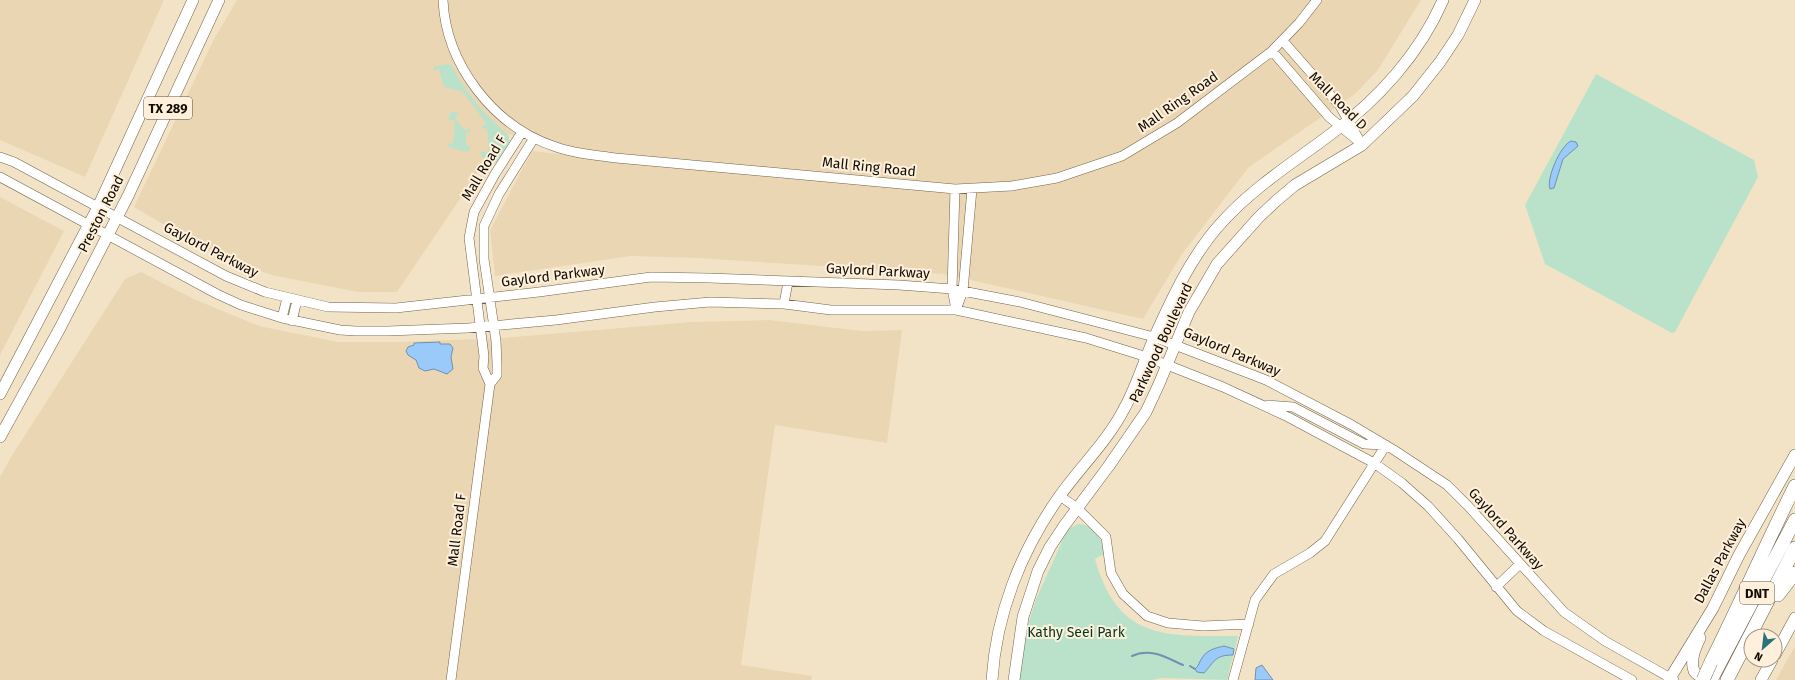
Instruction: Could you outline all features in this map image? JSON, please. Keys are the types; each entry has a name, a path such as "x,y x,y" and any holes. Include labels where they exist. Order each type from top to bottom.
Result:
{"highway":[{"path":"1703,680 1715,664 1795,486"},
{"name":"DNT","path":"1711,680 1715,664 1795,520"},
{"name":"DNT","path":"1729,676 1795,548"},
{"path":"1758,622 1795,573"}],"main road":[{"name":"Preston Road","path":"0,394 98,207 193,0"},
{"name":"Preston Road","path":"0,437 108,236 219,0"},
{"name":"Parkwood Boulevard","path":"992,680 1000,622 1016,573 1042,524 1060,496 1114,428 1138,382 1154,337 1193,261 1222,222 1267,180 1344,124 1376,96 1406,62 1443,0"},
{"name":"Parkwood Boulevard","path":"1014,680 1023,617 1038,571 1050,547 1146,412 1189,312 1214,269 1231,246 1259,216 1295,185 1362,145 1413,96 1440,62 1458,35 1475,0"},
{"name":"Dallas Parkway","path":"1671,679 1713,608 1739,555 1795,455"},
{"path":"1708,680 1698,675 1694,671 1693,660 1698,642 1713,608"},
{"path":"1783,639 1795,618"},
{"path":"1755,680 1765,668"},
{"path":"1761,680 1767,668"}],"street":[{"name":"Mall Ring Road","path":"443,0 451,38 458,58 467,76 483,98 501,117 522,132 562,149 599,156 955,189 1012,186 1057,178 1097,166 1122,156 1177,123 1272,51 1283,41 1317,0"},
{"name":"Mall Road D","path":"1283,41 1340,106 1344,124"},
{"name":"Mall Road D","path":"1272,51 1306,91 1344,124 1362,145"},
{"name":"Mall Road F","path":"490,384 483,368 484,356 475,299 469,238 474,212 495,174 522,132"},
{"name":"Mall Road F","path":"451,680 490,384 497,375 494,326 484,259 484,226 499,194 534,138"},
{"name":"Gaylord Parkway","path":"0,157 14,162 226,276 265,292 328,307 363,309 396,308 490,298 651,277 858,283 963,291 1020,302 1154,337 1176,344 1266,380 1352,425 1386,445 1447,485 1468,506 1564,612 1605,641 1671,679"},
{"path":"495,174 507,181"},
{"path":"0,177 217,294 248,307 292,321 340,330 388,331 494,326 710,302 784,304 831,310 956,310 1086,338 1147,356 1261,404 1374,463 1402,483 1428,506 1458,539 1517,611 1544,632 1632,680"},
{"path":"955,189 952,289 956,310"},
{"path":"956,310 963,291 972,189"},
{"path":"784,304 788,282"},
{"path":"282,318 287,298"},
{"path":"292,321 297,300"},
{"path":"1261,404 1293,407 1364,444 1386,445"},
{"path":"1234,680 1255,600 1274,574 1310,553 1325,541 1386,445"},
{"path":"1060,496 1077,508 1106,537 1111,573 1123,594 1147,616 1168,623 1203,626 1249,624"},
{"path":"1496,587 1520,564"}],"shaded area":[{"path":"0,0 164,0 85,177 0,140"},
{"path":"237,0 1421,0 1378,70 1355,94 1249,167 1182,254 1143,319 944,274 697,258 631,256 495,276 490,230 532,151 695,169 504,134 397,292 358,292 276,276 226,261 134,207 214,39"},
{"path":"0,197 64,231 0,355"},
{"path":"141,272 194,299 259,326 338,342 399,342 503,338 692,322 769,320 862,331 902,330 887,443 775,425 741,665 812,676 811,680 0,680 0,477 11,457 125,279"},
{"path":"1795,646 1795,680 1776,680"}],"green space":[{"path":"447,64 452,66 459,79 480,108 509,136 509,143 496,163 482,157 481,152 489,151 487,129 481,128 486,123 463,92 444,87 439,69 433,71 434,67"},
{"path":"1596,74 1754,160 1758,177 1675,332 1672,333 1545,264 1525,205"},
{"path":"452,112 459,114 455,118 465,131 469,128 470,129 470,132 466,133 466,146 471,146 468,152 451,148 447,144 453,143 455,121 449,120 449,115"},
{"name":"Kathy Seei Park","path":"1078,524 1093,530 1102,543 1104,554 1095,559 1105,586 1117,606 1131,619 1148,628 1167,633 1189,636 1238,636 1227,680 1162,678 1152,680 1019,680 1026,631 1036,599 1068,529"}],"water":[{"path":"1571,141 1576,142 1578,146 1563,159 1554,188 1550,189 1550,178 1558,156"},
{"path":"440,342 440,344 450,344 453,348 451,357 453,369 447,374 434,369 425,371 419,368 416,360 408,355 406,351 408,347 414,345 414,343"},
{"path":"1224,646 1234,649 1233,655 1222,656 1213,662 1204,673 1197,672 1195,669 1206,653"},
{"path":"1262,665 1273,680 1255,680 1256,668"}],"waterway":[{"path":"1132,656 1145,653 1158,654 1183,665"},
{"path":"1190,666 1195,669"}]}
